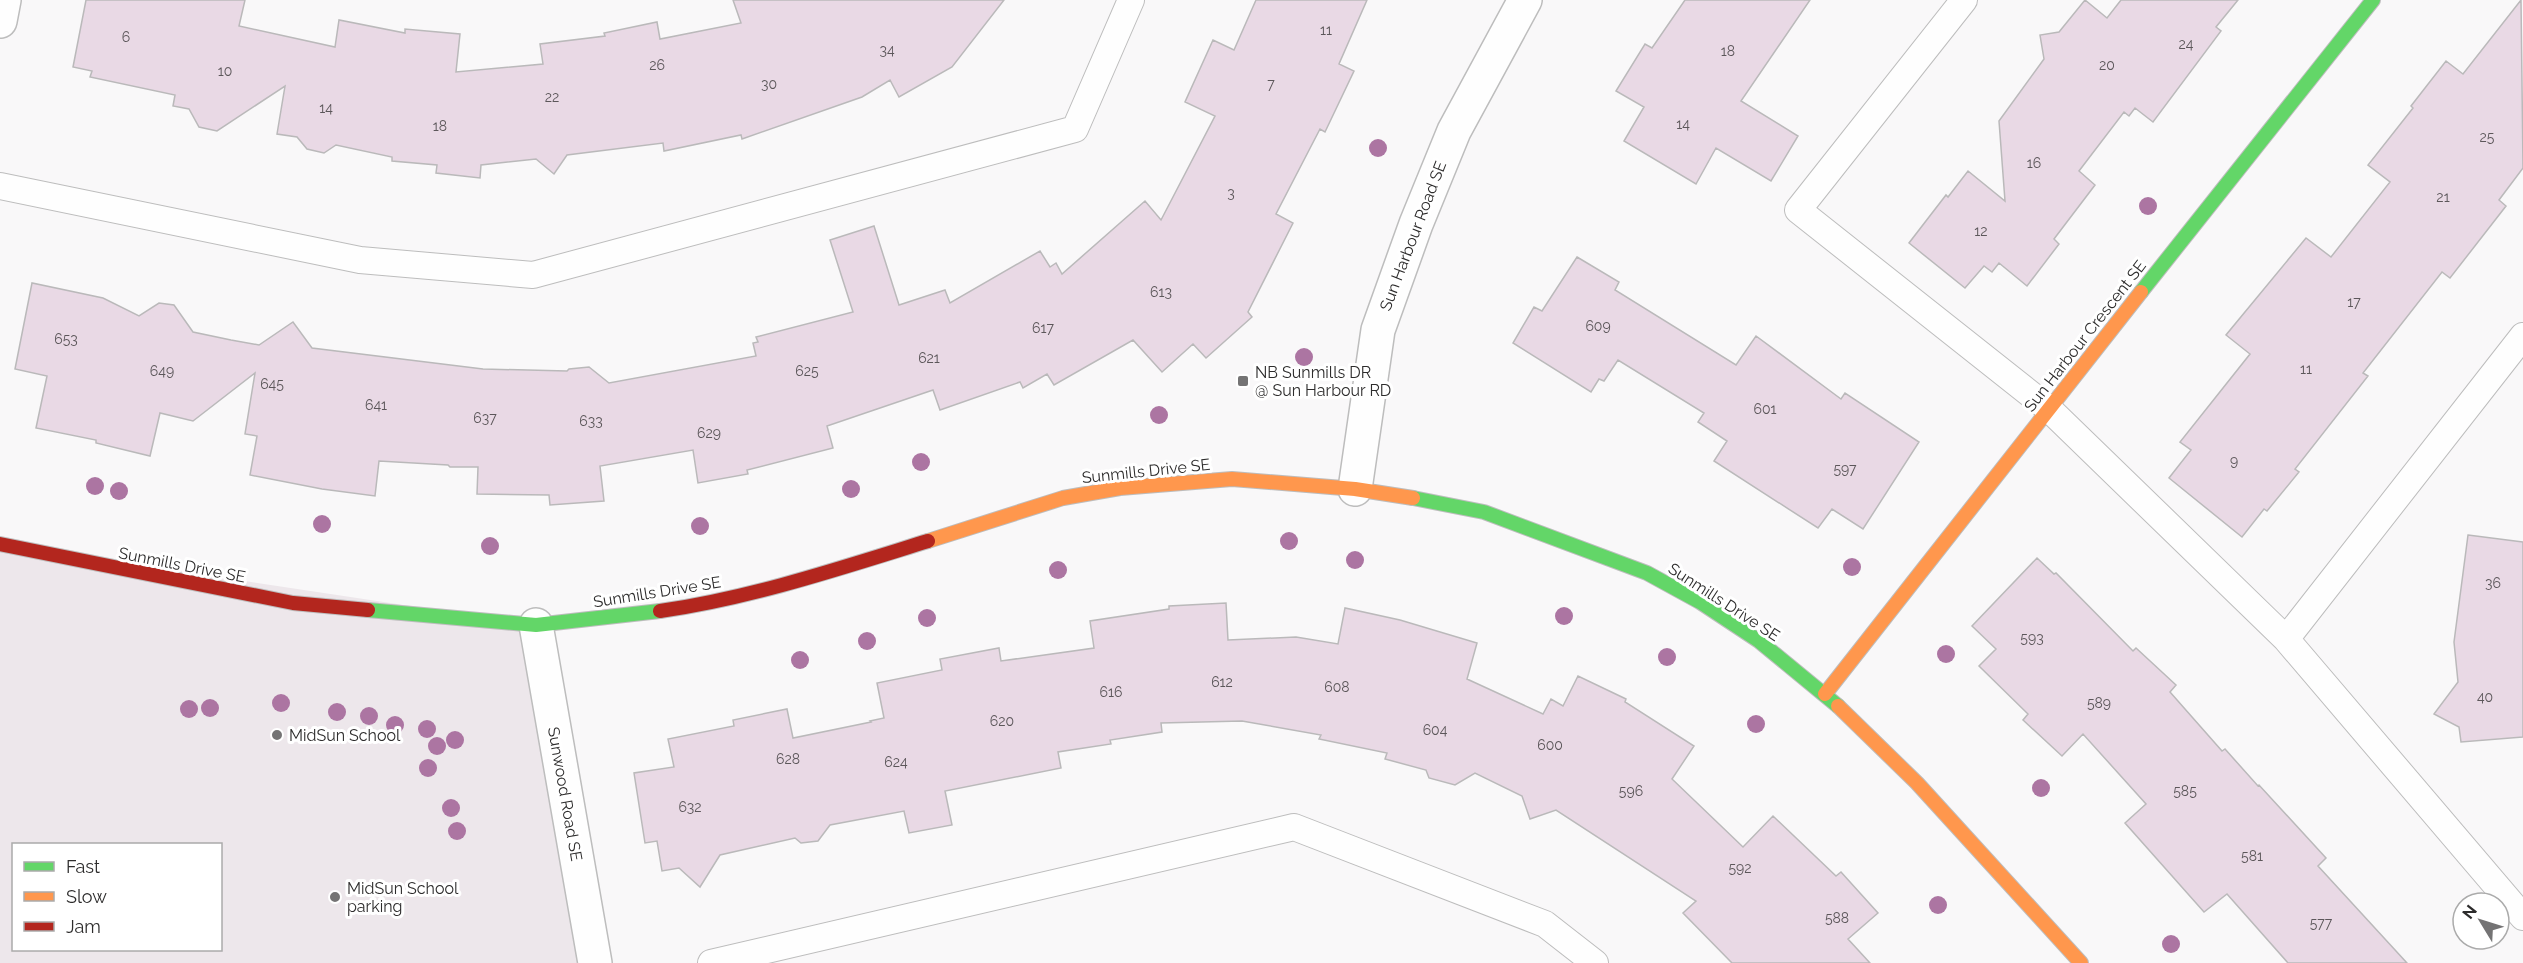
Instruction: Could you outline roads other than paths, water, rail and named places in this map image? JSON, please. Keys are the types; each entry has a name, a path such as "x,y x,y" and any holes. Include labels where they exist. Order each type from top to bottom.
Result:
{"street":[{"path":"0,21 4,0"},
{"name":"Sun Harbour Road SE","path":"1355,489 1378,330 1416,224 1454,131 1525,0"},
{"name":"Sun Harbour Crescent SE","path":"1825,694 2048,408 2373,0"},
{"name":"Sunmills Drive SE","path":"0,544 293,603 536,625 621,617 697,606 850,565 1063,498 1120,488 1232,479 1355,489 1484,512 1647,573 1700,602 1759,641 1825,694 1917,783 2081,963"},
{"name":"Sunwood Road SE","path":"536,625 595,963"}],"lane":[{"path":"0,186 360,260 533,275 1075,129 1131,0"},
{"path":"1964,0 1798,210 2048,408 2286,639 2523,918"},
{"path":"2286,639 2523,336"},
{"path":"711,963 1294,827 1545,924 1595,963"}],"place":[{"name":"NB Sunmills DR @ Sun Harbour RD","path":"1243,381"},
{"name":"MidSun School","path":"277,735"},
{"name":"MidSun School parking","path":"335,897"}]}
